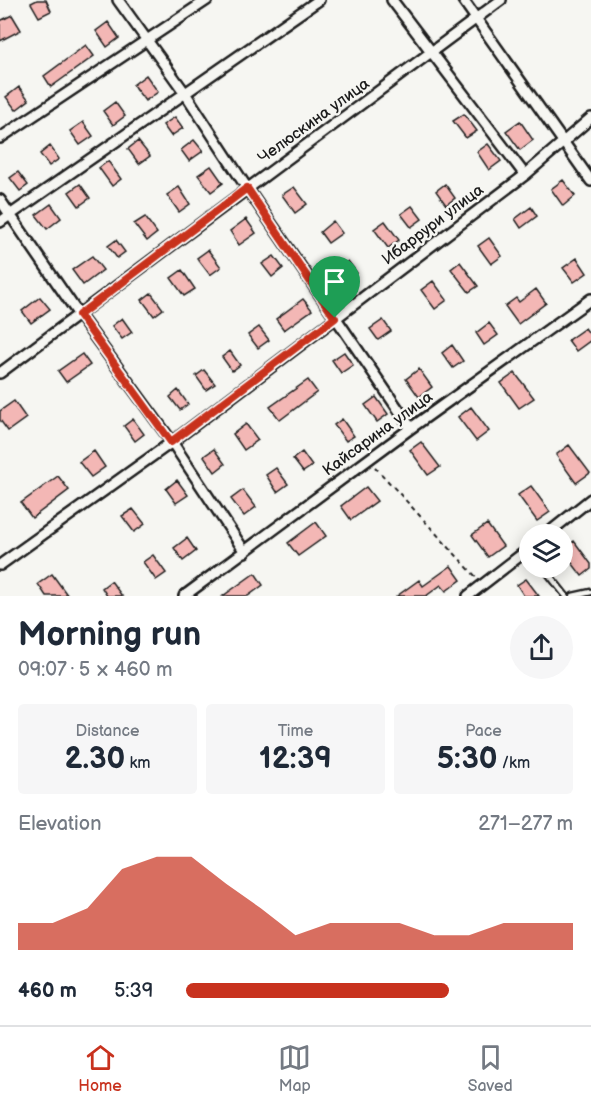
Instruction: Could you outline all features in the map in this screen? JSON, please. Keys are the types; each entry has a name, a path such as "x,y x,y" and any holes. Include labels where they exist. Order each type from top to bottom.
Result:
{"street":[{"path":"118,0 185,93 411,428"},
{"path":"0,138 207,0"},
{"path":"0,222 319,0"},
{"path":"392,0 525,175"},
{"path":"463,0 591,181"},
{"name":"Челюскина улица","path":"0,374 501,0"},
{"name":"Ибаррури улица","path":"0,565 171,442 525,175 591,118"},
{"path":"0,200 79,315 171,442 245,552"},
{"name":"Кайсарина улица","path":"184,596 411,428 591,300"},
{"path":"560,524 591,500"},
{"path":"468,596 519,556"}],"lane":[{"path":"552,578 566,596"},
{"path":"573,596 591,592"}],"path":[{"path":"368,460 483,584"}],"building":[{"path":"46,0 51,11 39,17 31,3"},
{"path":"12,15 21,30 0,41 0,21"},
{"path":"108,22 119,38 107,47 96,31"},
{"path":"86,45 94,56 51,87 44,76"},
{"path":"146,75 158,92 145,101 133,85"},
{"path":"19,87 29,100 16,110 6,97"},
{"path":"115,102 125,116 113,125 103,111"},
{"path":"464,114 477,131 466,138 453,121"},
{"path":"175,117 183,128 171,136 163,125"},
{"path":"520,121 533,140 520,150 506,131"},
{"path":"83,122 93,136 80,145 70,131"},
{"path":"194,140 203,151 189,161 181,150"},
{"path":"138,141 150,156 139,164 128,149"},
{"path":"488,144 501,161 489,170 477,152"},
{"path":"50,146 59,159 49,166 40,154"},
{"path":"108,161 121,179 112,186 99,168"},
{"path":"211,166 223,183 211,192 198,175"},
{"path":"18,172 28,185 20,191 10,178"},
{"path":"563,180 575,196 563,206 551,189"},
{"path":"80,184 90,198 79,206 69,192"},
{"path":"445,184 455,198 446,205 436,191"},
{"path":"179,187 190,204 179,212 167,195"},
{"path":"294,187 307,204 295,213 282,195"},
{"path":"51,204 61,218 47,229 36,215"},
{"path":"412,206 422,219 411,227 401,214"},
{"path":"531,207 537,216 521,228 515,219"},
{"path":"145,217 157,233 147,241 134,224"},
{"path":"246,219 256,233 239,245 230,231"},
{"path":"333,221 342,233 328,243 320,232"},
{"path":"385,221 399,240 388,248 374,229"},
{"path":"489,238 502,256 491,264 478,246"},
{"path":"116,240 125,252 117,258 108,246"},
{"path":"208,250 221,267 210,275 197,258"},
{"path":"92,256 103,270 83,285 72,270"},
{"path":"274,256 283,268 272,277 262,264"},
{"path":"577,258 587,273 574,282 563,268"},
{"path":"348,261 357,273 345,282 336,270"},
{"path":"460,262 478,286 469,292 451,269"},
{"path":"182,270 195,289 184,296 171,278"},
{"path":"433,281 447,300 435,309 421,290"},
{"path":"536,289 546,303 518,324 505,306 516,298 519,302"},
{"path":"151,293 163,309 154,316 142,300"},
{"path":"40,297 50,309 31,323 22,311"},
{"path":"303,299 312,310 284,330 276,319"},
{"path":"122,318 132,332 122,339 112,326"},
{"path":"383,320 391,331 378,340 370,329"},
{"path":"489,323 498,335 484,345 476,333"},
{"path":"259,327 269,340 258,348 248,335"},
{"path":"585,328 591,340 576,351 568,340"},
{"path":"452,345 463,361 453,368 442,353"},
{"path":"230,351 240,365 232,371 222,357"},
{"path":"344,352 353,365 341,373 332,360"},
{"path":"82,354 90,365 66,382 58,371"},
{"path":"419,369 432,387 419,397 406,379"},
{"path":"204,370 215,384 206,390 196,376"},
{"path":"515,373 534,398 519,408 501,383"},
{"path":"308,380 317,392 280,420 270,407"},
{"path":"178,390 188,404 180,410 170,397"},
{"path":"376,397 388,414 377,422 365,405"},
{"path":"14,401 26,418 8,431 0,420 0,411"},
{"path":"471,407 489,431 476,441 458,417"},
{"path":"133,419 144,434 135,441 124,426"},
{"path":"342,419 354,436 346,441 334,425"},
{"path":"246,424 258,440 244,450 233,434"},
{"path":"421,442 440,467 428,475 410,450"},
{"path":"569,445 590,473 576,483 556,455"},
{"path":"214,449 225,464 215,472 204,456"},
{"path":"94,451 105,467 91,477 79,462"},
{"path":"302,452 312,466 303,472 293,459"},
{"path":"276,468 288,484 277,492 266,475"},
{"path":"58,476 69,490 32,518 21,503"},
{"path":"177,480 188,495 176,503 166,489"},
{"path":"531,486 550,512 537,521 518,495"},
{"path":"366,487 377,501 351,520 341,506"},
{"path":"243,490 256,507 244,516 231,499"},
{"path":"133,509 145,524 134,532 122,516"},
{"path":"316,522 326,536 298,556 288,543"},
{"path":"487,524 503,546 488,557 472,535"},
{"path":"187,538 196,551 183,561 174,548"},
{"path":"573,542 591,564 591,569 582,576 573,564"},
{"path":"153,555 166,573 156,580 143,562"},
{"path":"451,566 461,580 446,591 441,585 426,596 397,596 419,580 423,586"},
{"path":"255,573 263,585 248,596 223,596"},
{"path":"52,574 68,596 46,596 38,584"},
{"path":"526,579 539,596 524,596 517,585"},
{"path":"111,581 122,596 107,596 102,588"}],"route":[{"path":"247,188 335,318 171,442 79,315 247,188"}]}
